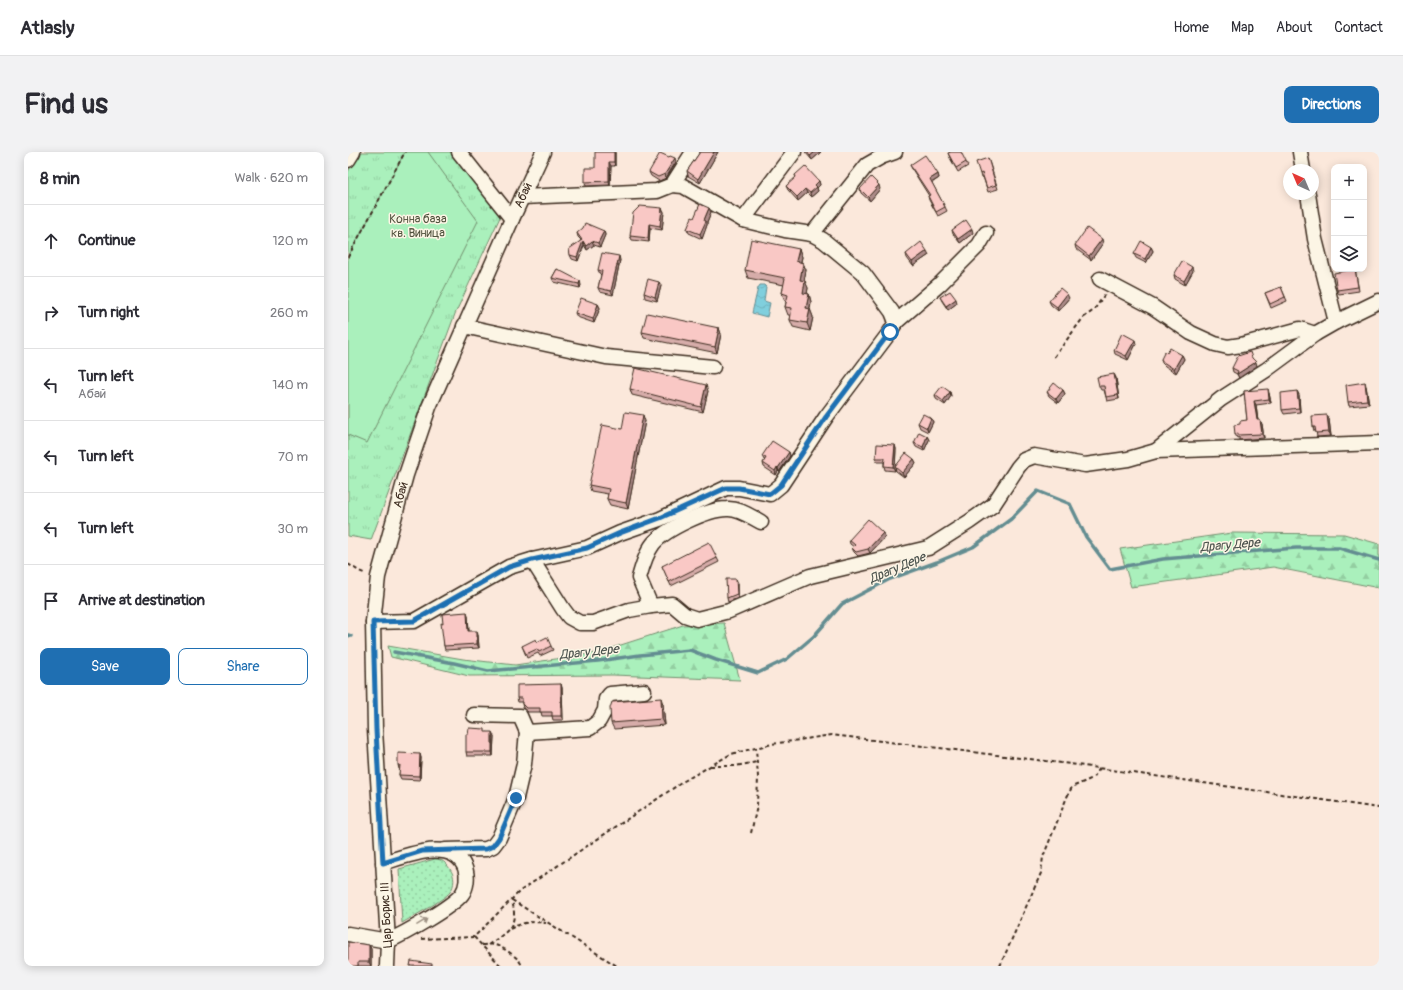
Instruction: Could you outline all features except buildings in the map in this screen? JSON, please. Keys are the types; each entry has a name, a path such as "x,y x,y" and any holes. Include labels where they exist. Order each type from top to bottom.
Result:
{"street":[{"path":"348,160 352,152"},
{"path":"459,152 512,219"},
{"name":"Абай","path":"383,863 376,730 373,622 378,577 406,475 429,407 543,152"},
{"path":"522,197 658,192 672,185 693,152"},
{"path":"743,220 794,152"},
{"path":"812,234 867,165 881,157 895,152"},
{"path":"1300,152 1302,164"},
{"path":"672,185 683,186 743,220 786,230 812,234 823,240 863,272 892,312 896,322"},
{"path":"1309,200 1315,239 1336,322"},
{"path":"373,622 414,621 509,567 532,560 587,548 620,533 660,518 726,488 739,488 770,494 781,485 826,417 896,322 940,284 979,245 986,233"},
{"path":"1104,281 1153,307 1191,333 1215,344 1228,347 1241,345 1300,329 1315,334"},
{"path":"1156,451 1222,399 1266,370 1315,334 1379,301"},
{"path":"464,326 606,357 713,367"},
{"path":"532,560 563,609 570,617 580,623 593,623 629,610 672,604 685,615 697,619 729,611 810,576 928,548 994,505 1018,467 1024,460 1034,456 1086,466 1128,459 1156,451 1379,443"},
{"path":"651,606 639,578 642,566 652,544 663,534 702,514 727,509 740,511 761,522"},
{"path":"527,732 590,728 599,721 605,710 606,699 610,694 644,691"},
{"path":"383,863 422,851 486,849 493,846 499,838 516,798 524,764 527,732 520,716 474,716"},
{"path":"348,934 388,941 400,936 455,901 466,886 467,872 459,858 446,850"},
{"name":"Цар Борис III","path":"383,863 388,941 387,966"}],"path":[{"path":"348,257 405,152"},
{"path":"1054,357 1083,318 1094,310 1104,296 1104,281"},
{"path":"348,564 359,571 378,577"},
{"path":"421,939 474,937 520,891 684,781 731,754 772,744 832,735 1100,768 1379,808"},
{"path":"751,833 757,806 758,777 756,748"},
{"path":"709,766 735,766 757,762"},
{"path":"1000,966 1040,873 1043,857 1072,787 1093,778 1100,768"},
{"path":"512,900 617,966"},
{"path":"509,930 515,919 515,911 512,900"},
{"path":"488,945 520,924 534,921 548,923"},
{"path":"474,937 501,966"},
{"path":"482,945 495,945 505,950 520,960 522,966"}],"green space":[{"name":"Конна база кв. Виница","path":"359,152 451,152 501,215 455,314 371,540 348,536 348,172"},
{"path":"405,152 428,152 478,221 367,443 348,435 348,257"},
{"path":"1232,533 1344,534 1379,544 1379,588 1273,567 1131,587 1120,549"},
{"path":"724,623 740,680 613,675 469,676 391,657 388,646 463,659 515,665 596,653 683,625"},
{"path":"435,859 444,862 452,872 454,880 452,889 447,895 428,908 402,923 399,869"}],"water":[{"path":"760,285 764,285 766,287 764,301 770,303 767,317 752,313"}],"waterway":[{"name":"Драгу Дере","path":"394,652 488,671 598,661 690,650 758,673 787,659 814,636 842,604 890,579 973,547 1011,519 1038,491 1070,504 1086,537 1110,569 1163,559 1296,548 1339,548 1379,560"}],"route":[{"path":"516,798 499,838 493,846 486,849 422,851 383,863 376,730 373,622 414,621 509,567 532,560 587,548 620,533 660,518 726,488 739,488 770,494 781,485 826,417 890,332"}]}
